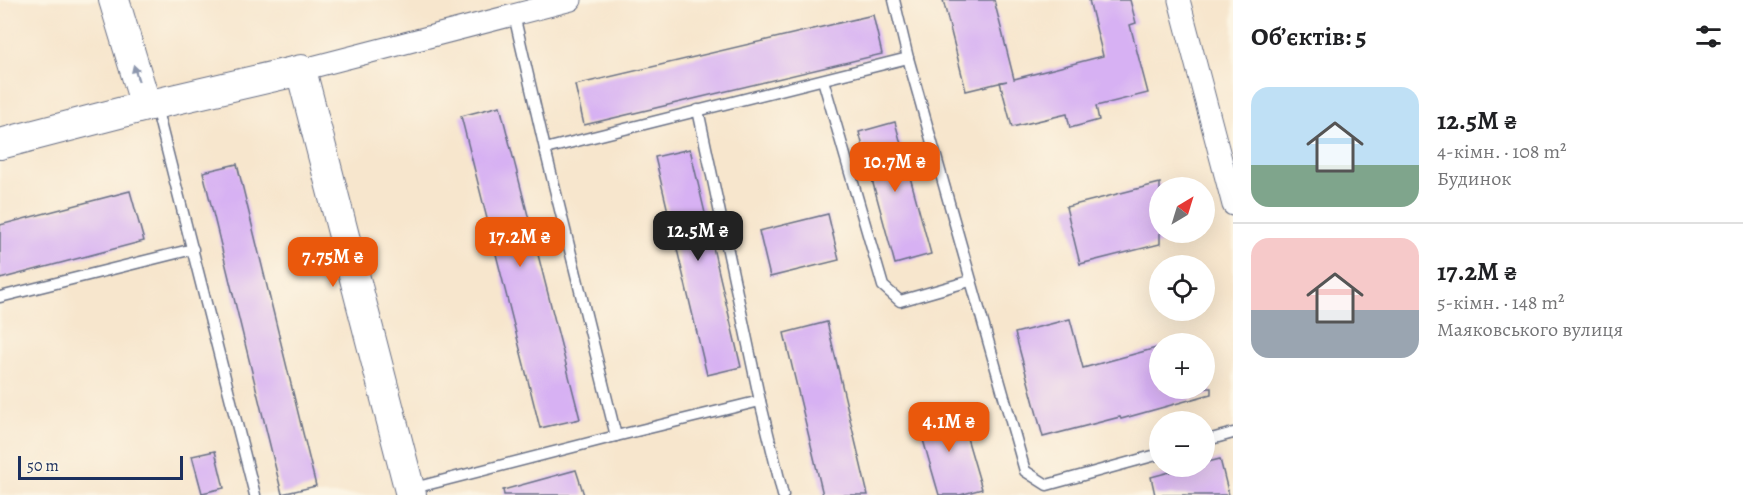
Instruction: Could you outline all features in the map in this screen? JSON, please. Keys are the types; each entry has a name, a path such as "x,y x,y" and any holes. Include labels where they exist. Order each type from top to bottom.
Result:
{"main road":[{"path":"114,0 151,105"},
{"path":"0,144 190,95 301,70 411,492"}],"street":[{"path":"301,70 514,15 547,3 572,0"},
{"path":"1179,0 1233,205"}],"lane":[{"path":"894,0 970,281 1025,471 1047,485 1149,457"},
{"path":"514,15 616,436"},
{"path":"545,148 908,58"},
{"path":"823,80 883,286 900,302 970,281"},
{"path":"151,105 193,249 255,495"},
{"path":"698,110 760,400 783,495"},
{"path":"0,297 193,249"},
{"path":"411,492 616,436 760,400"},
{"path":"1215,438 1233,433"}],"building":[{"path":"943,0 994,0 1014,79 1103,56 1089,0 1130,0 1136,23 1130,25 1148,93 1096,106 1099,120 1070,128 1067,114 1012,127 1000,83 966,91"},
{"path":"873,15 882,54 584,125 575,85"},
{"path":"500,106 580,419 540,428 461,116"},
{"path":"895,122 931,254 895,264 859,132"},
{"path":"690,149 741,367 707,375 655,157"},
{"path":"237,164 316,486 282,494 203,172"},
{"path":"1149,186 1149,243 1160,244 1080,264 1066,207"},
{"path":"130,191 144,241 0,279 0,225"},
{"path":"828,214 839,260 770,277 759,231"},
{"path":"1070,319 1083,368 1149,350 1149,399 1193,399 1043,437 1015,333"},
{"path":"827,322 868,495 823,495 784,333"},
{"path":"958,407 982,489 960,495 939,495 917,419"},
{"path":"215,451 224,488 202,493 192,456"},
{"path":"1220,459 1229,495 1155,495 1151,477 1215,477 1215,460"},
{"path":"576,470 584,495 504,495 503,490"}]}
